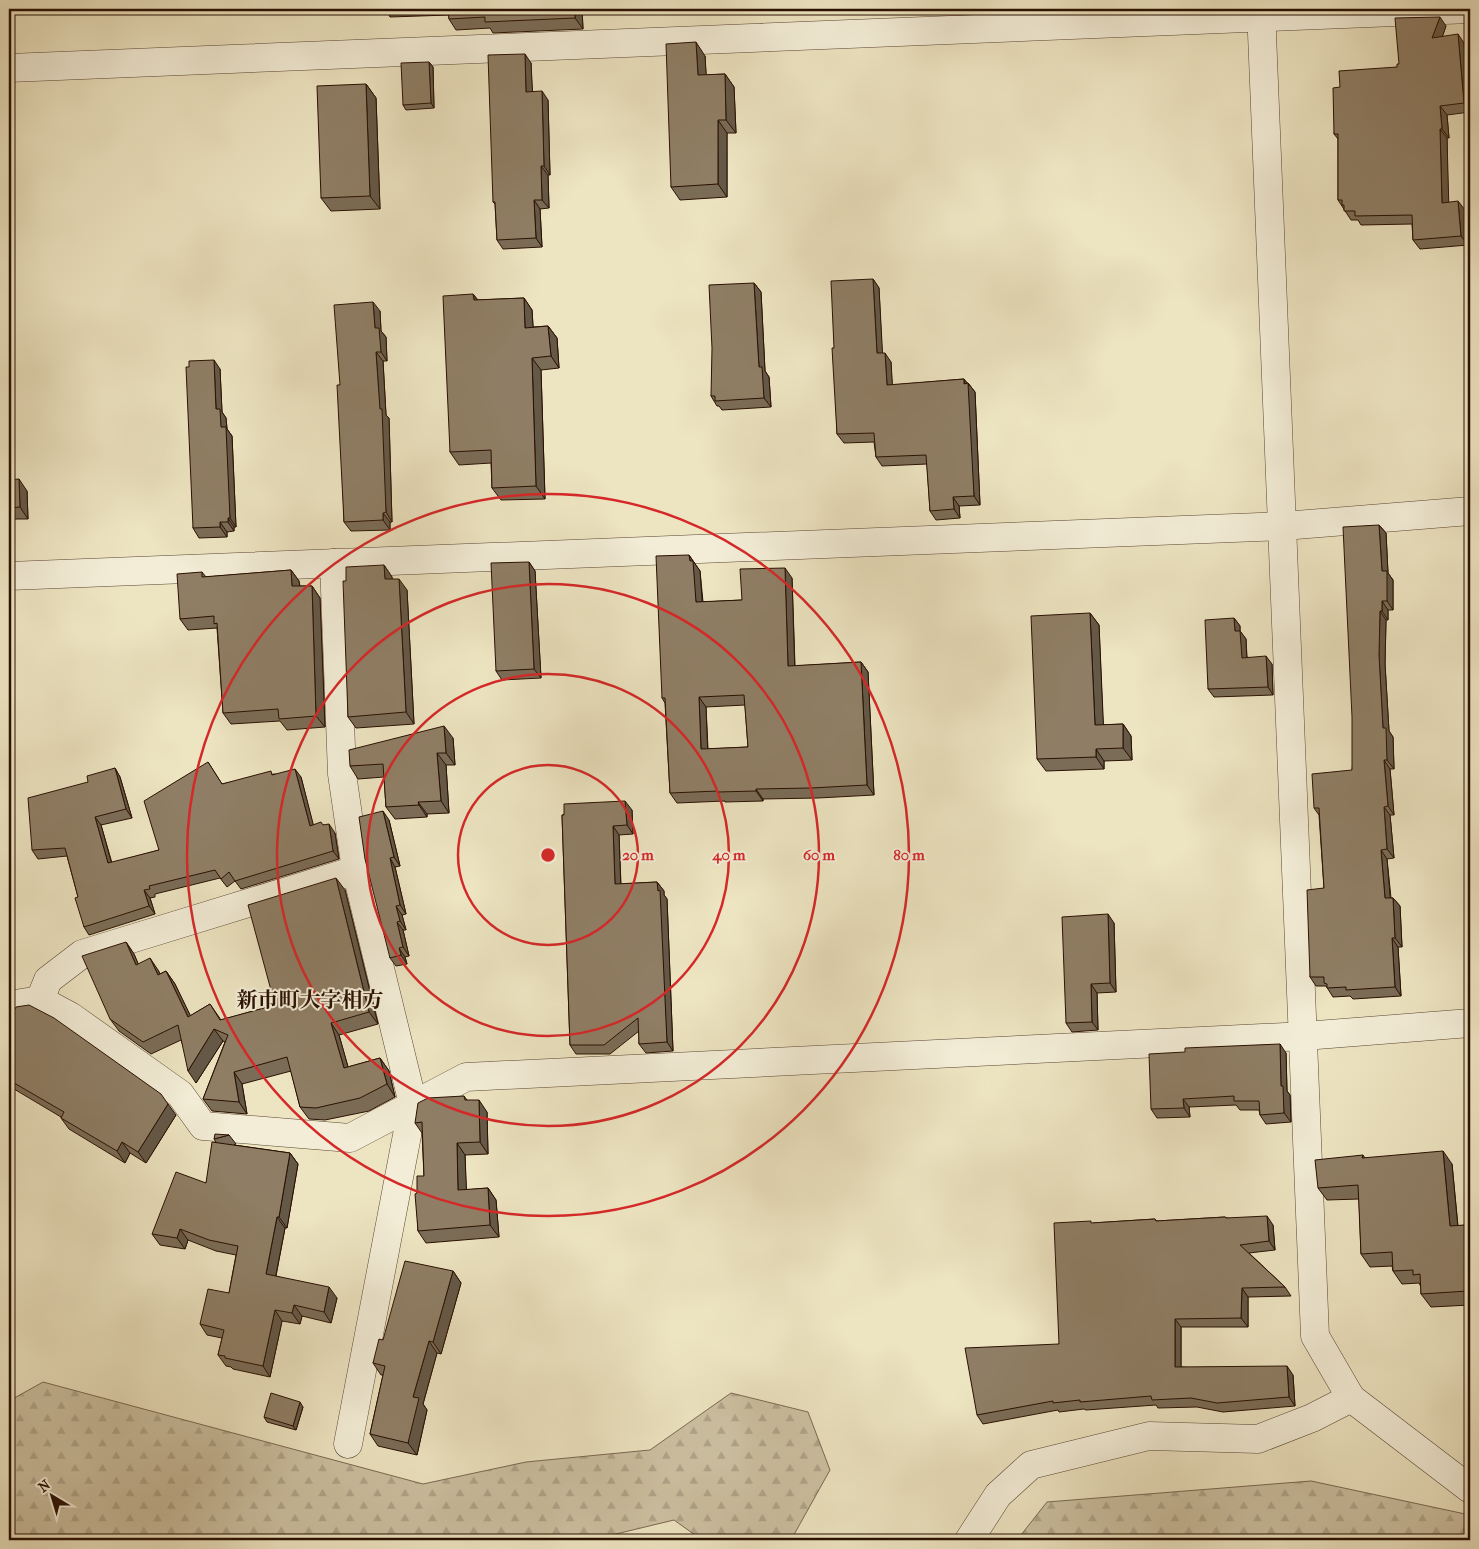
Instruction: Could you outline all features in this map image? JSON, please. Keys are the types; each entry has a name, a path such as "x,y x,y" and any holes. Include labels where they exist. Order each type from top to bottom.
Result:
{"street":[{"path":"9,68 1261,13 1470,9"},
{"path":"1261,13 1315,1336 1351,1398 1470,1488"},
{"path":"9,576 1283,526 1470,511"},
{"path":"334,564 342,774 356,870 413,1104 348,1444"},
{"path":"40,1000 48,980 82,954 356,870"},
{"path":"9,1005 40,1000 70,1016 180,1094 203,1126 350,1138 466,1077 1304,1036 1470,1023"},
{"path":"969,1540 998,1495 1031,1465 1149,1436 1258,1439 1312,1418 1351,1398"}],"green space":[{"path":"43,1382 423,1484 526,1462 650,1450 731,1393 808,1412 830,1470 791,1540 702,1540 674,1520 591,1540 9,1540 9,1401"},
{"path":"1311,1481 1470,1515 1470,1540 1017,1540 1047,1502"}],"building":[{"path":"448,9 575,9 575,18 485,22 485,17 449,19"},
{"path":"1440,17 1432,38 1458,34 1464,103 1440,106 1442,129 1440,129 1442,203 1458,201 1461,236 1413,240 1412,215 1355,216 1355,211 1344,211 1342,200 1338,200 1338,134 1334,134 1333,88 1340,87 1339,71 1397,67 1397,64 1399,64 1395,18"},
{"path":"696,42 698,75 725,74 726,120 718,120 718,184 671,187 666,44"},
{"path":"525,54 526,92 542,91 544,166 541,166 542,200 534,200 536,238 497,240 495,202 493,202 488,55"},
{"path":"429,62 431,103 403,105 401,63"},
{"path":"366,84 370,196 321,198 317,86"},
{"path":"873,279 877,353 885,353 887,385 964,379 964,384 968,383 974,496 953,497 954,509 930,511 926,455 876,457 874,433 837,434 832,348 834,348 831,281"},
{"path":"754,283 759,367 762,367 764,398 715,401 715,396 711,396 712,348 709,285"},
{"path":"473,294 474,300 524,298 525,328 548,326 551,356 532,358 536,486 492,488 491,450 450,452 443,296"},
{"path":"373,302 375,328 379,328 381,352 376,352 380,409 382,409 386,512 383,513 383,520 344,522 337,385 340,385 334,305"},
{"path":"214,360 216,409 220,409 221,427 226,427 230,518 228,518 228,522 220,522 220,527 193,528 186,367 189,367 189,361"},
{"path":"19,479 20,507 9,508 9,480"},
{"path":"1379,525 1382,571 1387,571 1387,601 1382,601 1382,611 1380,611 1379,655 1383,728 1386,728 1387,760 1384,760 1388,806 1384,807 1387,849 1381,850 1385,898 1393,898 1395,938 1392,938 1395,987 1346,990 1346,987 1327,988 1327,984 1324,983 1324,977 1310,977 1307,890 1324,888 1319,808 1314,808 1312,774 1352,770 1352,717 1343,527"},
{"path":"689,555 690,561 693,561 696,602 742,600 740,569 785,568 788,666 861,662 867,785 670,793 665,698 662,698 656,556","holes":["744,695 748,747 701,749 699,697"]},
{"path":"529,562 534,669 496,671 491,563"},
{"path":"384,565 385,579 399,579 406,712 348,717 343,581 346,581 346,567"},
{"path":"291,570 292,586 312,586 316,716 279,719 278,709 223,713 217,623 214,624 214,616 180,619 177,574 202,572 202,577"},
{"path":"1090,613 1095,725 1123,724 1123,748 1096,749 1096,757 1037,759 1031,616"},
{"path":"1234,618 1235,631 1240,631 1242,658 1266,656 1268,687 1208,689 1205,620"},
{"path":"444,726 446,753 437,753 441,801 418,802 419,805 386,807 383,764 350,766 349,750"},
{"path":"208,762 222,784 271,771 272,775 295,769 310,826 321,822 323,825 329,824 333,851 235,881 229,872 221,879 215,870 149,886 150,889 144,890 149,906 84,927 75,898 78,897 65,848 32,850 28,798 88,782 87,776 115,768 126,809 95,817 108,863 159,850 144,801"},
{"path":"625,801 627,825 613,826 615,884 657,882 658,891 660,890 667,1042 639,1044 638,1018 604,1045 570,1045 562,815 564,815 564,804"},
{"path":"383,811 394,857 390,858 400,905 396,906 400,921 397,922 403,947 399,948 401,955 390,958 365,859 359,817"},
{"path":"336,878 369,1012 331,1023 344,1068 380,1058 387,1084 360,1098 316,1108 300,1107 287,1057 234,1072 239,1102 203,1099 228,1035 214,1029 188,1071 178,1025 143,1042 110,1019 82,956 126,942 136,965 150,958 158,975 166,971 188,1017 210,1004 220,1020 275,1005 248,905"},
{"path":"1108,914 1110,983 1091,984 1092,1022 1066,1023 1062,917"},
{"path":"29,1005 54,1018 161,1094 168,1104 138,1152 122,1142 117,1151 61,1118 64,1112 9,1080 9,1020 16,1007"},
{"path":"1280,1044 1284,1113 1260,1115 1259,1101 1234,1101 1234,1096 1183,1099 1184,1108 1151,1109 1149,1054 1185,1052 1185,1048"},
{"path":"464,1096 465,1100 479,1100 480,1142 457,1143 458,1190 488,1188 490,1225 418,1231 415,1194 417,1193 417,1176 424,1176 422,1122 415,1123 418,1103 428,1098"},
{"path":"215,1134 229,1135 214,1139"},
{"path":"212,1142 290,1153 279,1217 277,1217 266,1274 329,1287 324,1312 294,1305 292,1313 275,1310 263,1366 218,1355 224,1330 200,1324 208,1289 229,1293 238,1246 209,1240 180,1229 177,1238 152,1234 176,1172 206,1183"},
{"path":"1443,1151 1450,1226 1465,1225 1466,1246 1470,1246 1470,1274 1467,1274 1468,1291 1421,1294 1420,1274 1413,1275 1413,1270 1393,1271 1392,1252 1361,1254 1358,1185 1318,1188 1315,1160 1363,1155 1362,1158"},
{"path":"1267,1216 1269,1241 1240,1245 1285,1287 1242,1288 1241,1318 1175,1319 1175,1367 1287,1366 1289,1397 1217,1403 1191,1398 1152,1400 1151,1396 1080,1402 1080,1400 1053,1403 1053,1401 977,1415 965,1348 1059,1344 1054,1223"},
{"path":"405,1261 453,1271 433,1342 429,1341 413,1397 419,1398 408,1443 370,1434 385,1366 373,1363 379,1339 383,1340"},
{"path":"271,1393 300,1402 293,1426 264,1417"}],"district":[{"name":"新市町大字相方","path":"310,1000"}]}
